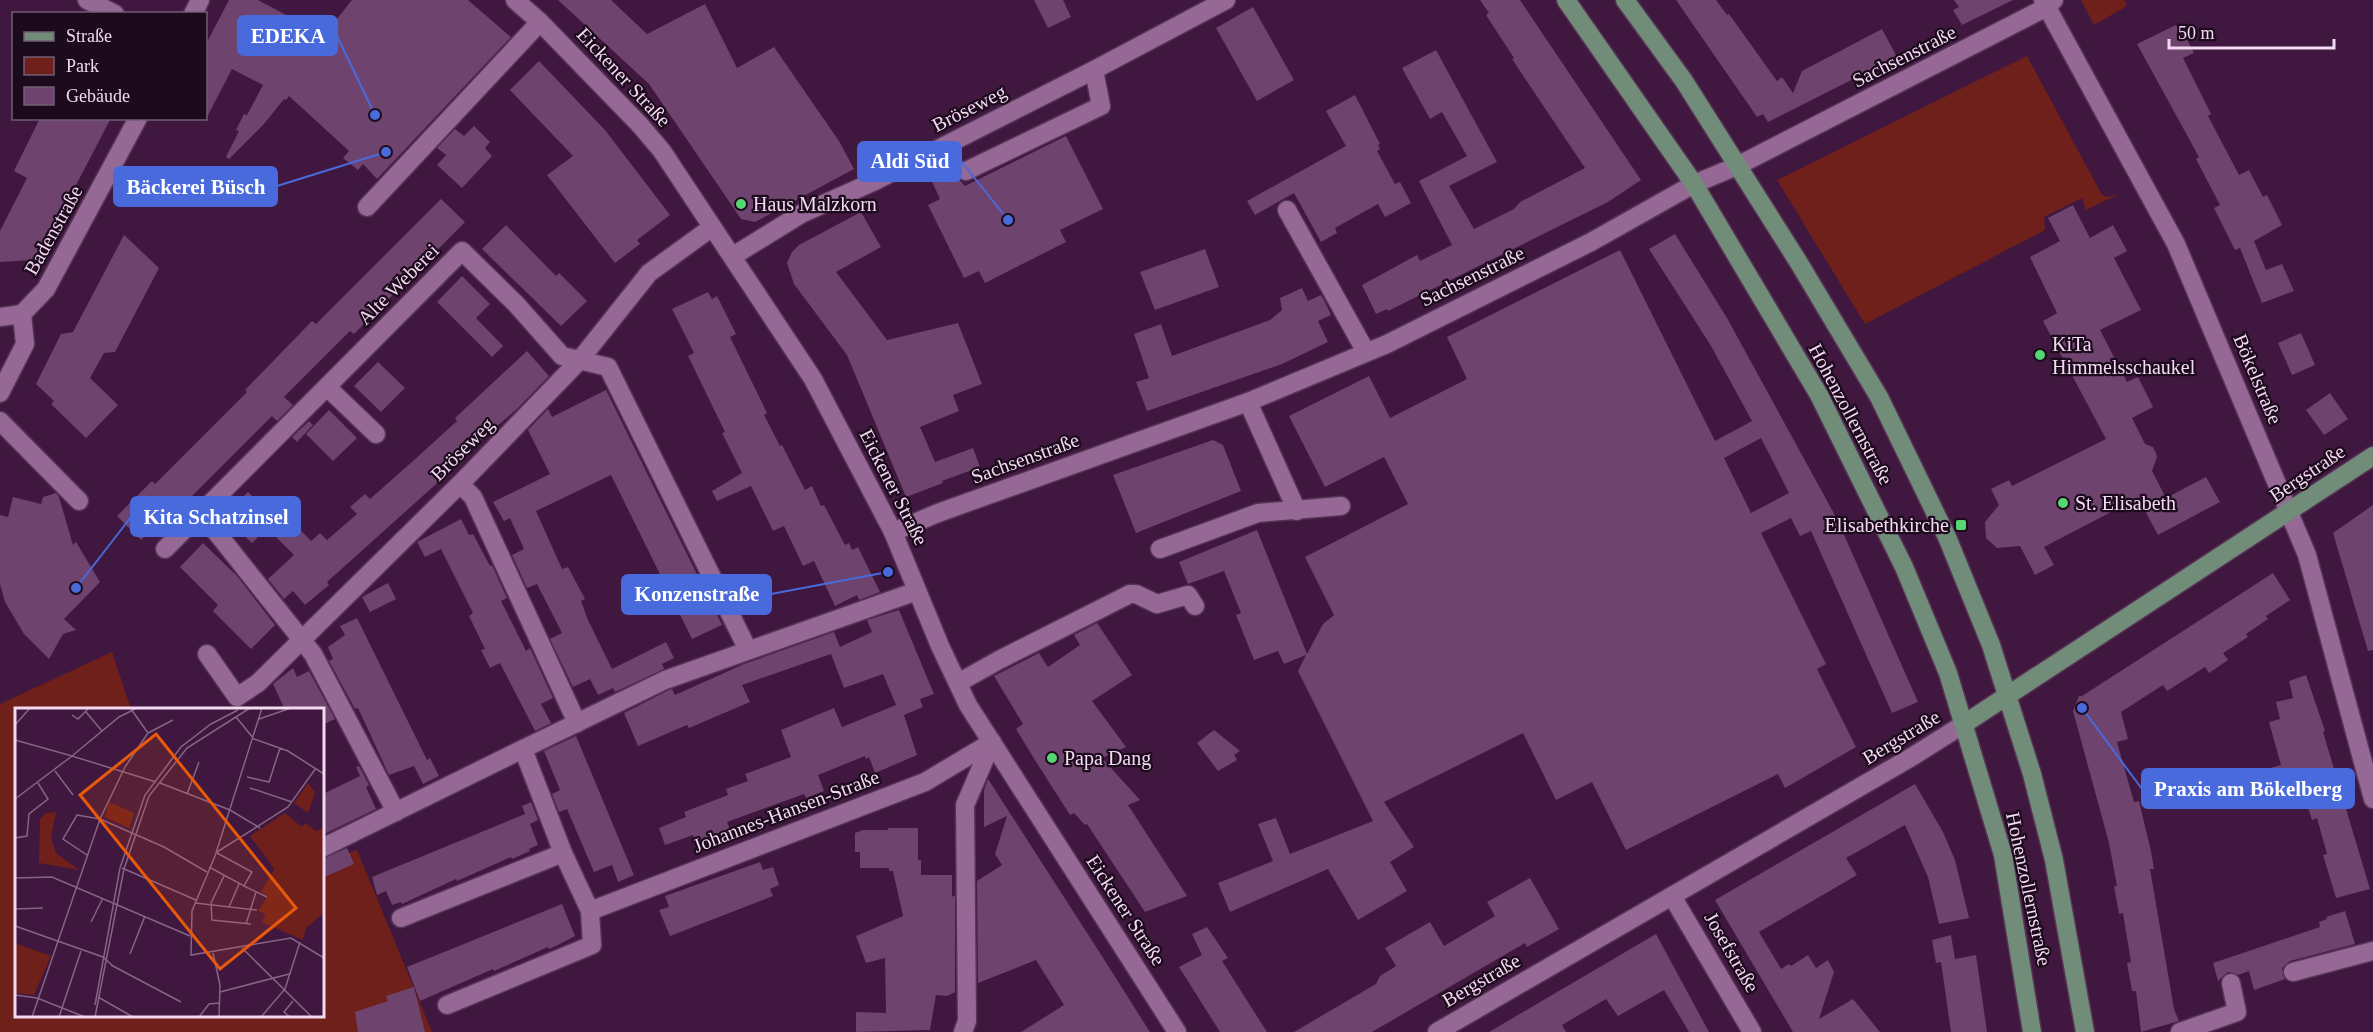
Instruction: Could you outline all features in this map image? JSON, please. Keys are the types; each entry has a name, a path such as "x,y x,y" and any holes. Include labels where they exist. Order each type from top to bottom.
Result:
{"main road":[{"name":"Hohenzollernstraße","path":"1566,0 1694,184 1819,395 1904,567 1948,673 2003,855 2032,1032"},
{"name":"Hohenzollernstraße","path":"1625,0 1683,81 1879,397 1947,537 1992,645 2032,774 2054,860 2085,1032"},
{"name":"Bergstraße","path":"1965,724 2008,698 2373,456"}],"street":[{"path":"87,0 111,12"},
{"name":"Eickener Straße","path":"515,0 540,22 640,124 662,151 813,379 893,532 940,646 968,705 1177,1032"},
{"name":"Bröseweg","path":"733,256 801,214 875,181 1226,0"},
{"name":"Sachsenstraße","path":"893,532 938,513 1248,402 1366,352 1591,242 1694,184 1737,166 2048,2"},
{"name":"Bökelstraße","path":"2048,2 2176,244 2307,555 2373,799"},
{"path":"367,207 540,22"},
{"path":"966,171 1101,106 1094,70"},
{"name":"Badenstraße","path":"22,314 46,289 137,120"},
{"path":"1287,210 1366,352"},
{"name":"Bröseweg","path":"207,654 237,697 258,683 300,639 460,484 579,361 649,273 711,228"},
{"name":"Alte Weberei","path":"165,549 462,252 516,304 562,356 579,361"},
{"path":"0,317 22,314 25,344 0,393"},
{"path":"579,361 608,367 748,650"},
{"path":"327,387 376,434"},
{"path":"1248,402 1297,511"},
{"path":"0,421 79,501"},
{"path":"460,484 473,497 577,723"},
{"path":"1160,549 1258,513 1341,506"},
{"path":"201,513 313,654 396,812"},
{"path":"324,847 665,680 917,591"},
{"path":"958,683 1130,594 1136,594 1157,604 1188,595 1195,606"},
{"name":"Bergstraße","path":"1437,1032 1965,724"},
{"path":"963,1032 967,1021 965,805 992,742"},
{"name":"Johannes-Hansen-Straße","path":"590,911 925,782 992,742"},
{"path":"447,1005 592,945 590,911 563,853 523,749"},
{"path":"401,918 563,853"},
{"name":"Josefstraße","path":"1672,896 1752,1032"},
{"path":"2294,972 2373,951"},
{"path":"2180,1032 2237,1012 2231,983"}],"green space":[{"path":"2081,0 2124,0 2127,6 2094,25"},
{"path":"2027,56 2102,195 2107,197 2119,194 2086,210 2082,198 2044,217 2045,230 1865,324 1777,180"},
{"path":"112,652 131,708 15,708 15,1017 324,1017 324,863 357,850 432,1032 0,1032 0,704"}],"building":[{"path":"229,0 258,0 324,35 352,0 468,0 511,37 377,179 363,164 358,170 343,158 349,151 289,96 229,159 226,157 239,131 236,130 244,114 247,115 263,85 232,69 207,117 207,42"},
{"path":"558,0 611,0 647,34 705,4 737,68 774,47 839,141 854,169 755,222 741,219 649,84"},
{"path":"1034,0 1063,0 1071,17 1048,28"},
{"path":"1480,0 1520,0 1641,180 1608,202 1388,311 1387,309 1376,314 1362,285 1417,255 1420,261 1452,245 1419,181 1467,156 1442,112 1430,119 1402,68 1436,50 1497,162 1449,186 1474,229 1585,168 1512,59 1514,58 1486,15 1489,13"},
{"path":"1676,0 1716,0 1727,15 1729,14 1777,81 1782,77 1793,93 1802,71 1882,29 1897,57 1768,122 1763,114 1757,117"},
{"path":"1954,0 2013,0 1962,25 1953,10 1959,7"},
{"path":"1253,7 1294,80 1257,101 1216,28"},
{"path":"2176,25 2180,33 2183,32 2194,53 2183,58 2211,114 2208,116 2239,175 2249,170 2263,197 2267,195 2282,225 2254,241 2266,270 2282,264 2294,291 2262,303 2240,248 2235,250 2214,208 2220,205 2196,159 2199,157 2137,44"},
{"path":"539,61 605,130 670,215 637,240 640,244 615,263 547,175 573,156 510,90"},
{"path":"1355,95 1380,144 1378,145 1380,149 1377,151 1395,184 1400,182 1411,203 1385,217 1378,204 1335,228 1337,233 1321,242 1294,193 1255,215 1247,201 1346,146 1326,111"},
{"path":"39,120 110,120 33,260 0,262 0,231 27,178 14,171"},
{"path":"474,126 490,142 485,148 492,156 462,188 437,165 446,155 437,148 455,129 464,136"},
{"path":"1066,136 1103,209 1060,230 1066,242 985,283 979,271 964,278 928,205 940,199 929,175 953,163 956,176 965,186"},
{"path":"441,199 465,222 354,334 350,331 284,397 293,405 277,421 272,416 186,502 183,498 141,540 117,516 152,481 155,484 247,392 245,390 312,321 316,324"},
{"path":"2073,205 2090,238 2113,225 2127,251 2114,258 2141,310 2100,330 2127,382 2138,377 2153,407 2132,418 2145,444 2153,447 2156,453 2157,457 2152,471 2166,498 2206,477 2220,502 2158,535 2138,498 2044,547 2054,565 2035,575 2020,546 1997,548 1986,538 1985,522 1999,505 1991,489 2009,480 2012,486 2106,439 2043,321 2057,313 2030,257 2060,241 2048,218"},
{"path":"861,212 881,247 836,272 887,340 958,323 982,384 953,395 959,411 920,427 935,462 973,448 980,467 906,497 847,355 794,284 787,263 792,252 799,245"},
{"path":"506,225 556,276 559,273 587,301 561,326 482,249"},
{"path":"1675,234 1727,318 1837,519 1918,702 1892,713 1811,531 1800,536 1791,518 1761,533 1826,664 1817,669 1856,747 1785,788 1778,774 1626,850 1592,782 1556,800 1523,733 1384,802 1414,847 1390,862 1407,891 1358,920 1328,869 1230,912 1218,883 1273,861 1258,824 1276,818 1290,854 1373,821 1298,671 1306,655 1284,664 1278,651 1254,660 1236,615 1241,613 1224,571 1188,584 1179,562 1257,530 1307,654 1323,624 1334,615 1305,557 1408,504 1384,457 1325,487 1289,416 1369,376 1390,418 1467,379 1447,337 1620,250 1715,441 1752,421 1711,346 1649,249","holes":["1761,438 1789,493 1751,513 1724,458"]},
{"path":"124,235 159,268 115,352 104,353 90,378 118,405 86,438 51,404 54,401 36,384 61,334 73,332"},
{"path":"1205,249 1219,287 1155,310 1140,272"},
{"path":"462,276 490,304 476,318 503,346 492,357 437,302"},
{"path":"1302,288 1308,301 1321,295 1325,302 1331,315 1318,321 1328,342 1282,364 1147,411 1136,382 1149,378 1134,334 1161,324 1172,356 1270,320 1282,310 1280,298"},
{"path":"708,292 712,299 717,296 736,334 730,337 767,413 764,415 805,490 812,486 821,506 824,505 845,545 849,543 852,550 858,547 880,592 859,600 857,595 835,606 814,561 803,566 784,526 773,531 751,486 717,501 712,491 742,473 688,356 694,353 672,309"},
{"path":"2301,333 2315,365 2292,375 2278,343"},
{"path":"527,351 549,376 517,409 462,456 464,459 327,582 329,585 305,605 293,591 284,599 268,579 294,555 267,528 252,543 224,516 248,492 275,519 283,512 311,541 320,533 327,540 357,514 350,507 365,494 370,499 457,421 455,418"},
{"path":"378,362 405,388 381,412 354,386"},
{"path":"606,390 722,625 692,639 611,475 536,511 562,569 568,567 585,599 581,601 588,620 612,669 666,642 674,658 662,664 664,669 615,692 613,688 598,695 590,679 573,687 550,639 562,633 537,584 527,588 512,555 524,549 510,518 504,521 493,502 550,474 528,430 548,409 552,417"},
{"path":"2330,393 2348,419 2324,435 2306,410"},
{"path":"329,410 357,438 333,461 306,434"},
{"path":"309,421 313,425 297,442 292,437"},
{"path":"1213,440 1223,445 1241,491 1136,533 1113,475"},
{"path":"56,493 73,545 76,542 100,582 64,619 76,630 63,634 49,659 24,634 5,602 0,584 0,515 8,517 13,497 41,504 43,497"},
{"path":"2373,505 2373,650 2368,651 2333,533"},
{"path":"461,519 469,535 473,534 490,566 492,565 507,598 501,601 526,651 530,648 553,698 541,704 551,723 535,731 500,663 490,668 481,650 485,649 469,616 473,613 441,549 425,557 417,542"},
{"path":"203,543 237,576 275,625 251,649 213,611 218,605 180,567"},
{"path":"2273,573 2290,600 2266,616 2268,619 2246,634 2248,637 2223,653 2228,660 2209,673 2205,667 2167,691 2163,685 2121,712 2128,739 2117,742 2134,802 2139,801 2151,851 2154,869 2150,869 2174,1009 2179,1021 2141,1032 2136,991 2132,991 2127,963 2131,962 2123,913 2119,914 2114,886 2117,886 2109,843 2073,711 2079,696"},
{"path":"388,583 396,599 370,612 362,597"},
{"path":"899,610 934,694 920,699 923,707 904,715 917,755 875,773 869,757 866,759 865,756 818,775 824,791 806,798 804,794 727,822 731,832 696,845 693,835 665,845 659,828 686,817 684,812 728,795 726,789 748,781 745,774 791,757 781,730 834,708 842,727 896,705 883,674 844,688 831,654 742,685 750,702 689,728 687,725 638,746 624,713 669,690 672,689 675,695 744,664 834,632 840,647 872,632 867,620"},
{"path":"357,618 427,760 430,758 439,776 423,784 414,766 389,775 358,708 355,709 329,661 333,659 328,647 345,635 340,626"},
{"path":"1097,623 1132,675 1092,701 1126,747 1102,758 1140,800 1128,805 1187,896 1145,912 1087,824 1085,825 1074,813 1070,815 1016,729 1023,724 994,676 1039,653 1048,667 1080,645 1074,635"},
{"path":"293,668 297,677 309,671 335,719 324,724 324,708 284,708 273,684"},
{"path":"2306,675 2325,731 2323,732 2370,889 2336,898 2323,855 2327,854 2317,818 2312,820 2300,783 2273,791 2267,769 2281,765 2269,722 2280,719 2276,702 2293,698 2289,681"},
{"path":"1214,730 1240,751 1234,755 1237,760 1218,771 1197,743"},
{"path":"576,736 634,875 618,882 612,865 594,872 567,809 559,812 552,794 560,790 544,751"},
{"path":"359,766 369,785 366,787 376,809 324,834 324,794 360,776 356,767"},
{"path":"988,779 1150,1032 1021,1032 1064,1005 1036,960 978,983 977,881 1002,865 995,854 1007,816 984,827 984,790"},
{"path":"1915,784 1943,832 1955,860 1969,918 1939,924 1928,877 1905,825 1846,858 1857,875 1759,932 1781,969 1789,964 1791,966 1808,955 1816,968 1828,960 1834,972 1819,1019 1853,999 1880,1032 1793,1032 1715,900"},
{"path":"531,802 538,820 530,824 538,845 529,849 530,851 457,881 456,879 402,904 401,902 392,905 386,891 377,895 372,877 525,814 522,806"},
{"path":"888,828 918,828 918,860 921,860 921,875 952,875 952,897 955,895 955,992 947,996 936,995 930,1030 856,1032 856,1012 886,1013 885,958 866,963 856,936 903,916 893,871 889,871 889,868 860,868 860,852 855,852 855,833 863,830 888,830"},
{"path":"347,848 354,864 324,877 324,858"},
{"path":"760,862 763,870 773,867 779,885 770,889 773,896 670,936 659,910 669,907 665,896"},
{"path":"1530,878 1559,929 1527,947 1525,943 1372,1032 1294,1032 1376,984 1380,976 1396,966 1385,948 1430,922 1444,946 1495,916 1487,902"},
{"path":"562,904 575,936 549,949 548,947 494,971 493,969 420,1001 407,967"},
{"path":"2345,911 2355,944 2290,961 2282,968 2285,979 2254,990 2249,971 2238,975 2228,972 2218,981 2213,963 2320,927 2319,922 2327,919 2326,917"},
{"path":"1207,927 1228,958 1222,961 1267,1032 1220,1032 1179,967 1202,955 1192,934"},
{"path":"1656,934 1709,1032 1689,1032 1664,990 1618,1016 1606,999 1562,1025 1566,1032 1489,1032"},
{"path":"1951,935 1955,959 1976,955 1987,1032 1951,1032 1941,962 1936,963 1932,940"},
{"path":"414,987 425,1032 358,1032 355,1012 388,1001 386,996"}],"place":[{"name":"EDEKA","path":"375,115"},
{"name":"Bäckerei Büsch","path":"386,152"},
{"name":"Haus Malzkorn","path":"741,204"},
{"name":"Aldi Süd","path":"1008,220"},
{"name":"KiTa Himmelsschaukel","path":"2040,355"},
{"name":"St. Elisabeth","path":"2063,503"},
{"name":"Elisabethkirche","path":"1961,525"},
{"name":"Konzenstraße","path":"888,572"},
{"name":"Kita Schatzinsel","path":"76,588"},
{"name":"Praxis am Bökelberg","path":"2082,708"},
{"name":"Papa Dang","path":"1052,758"}]}
